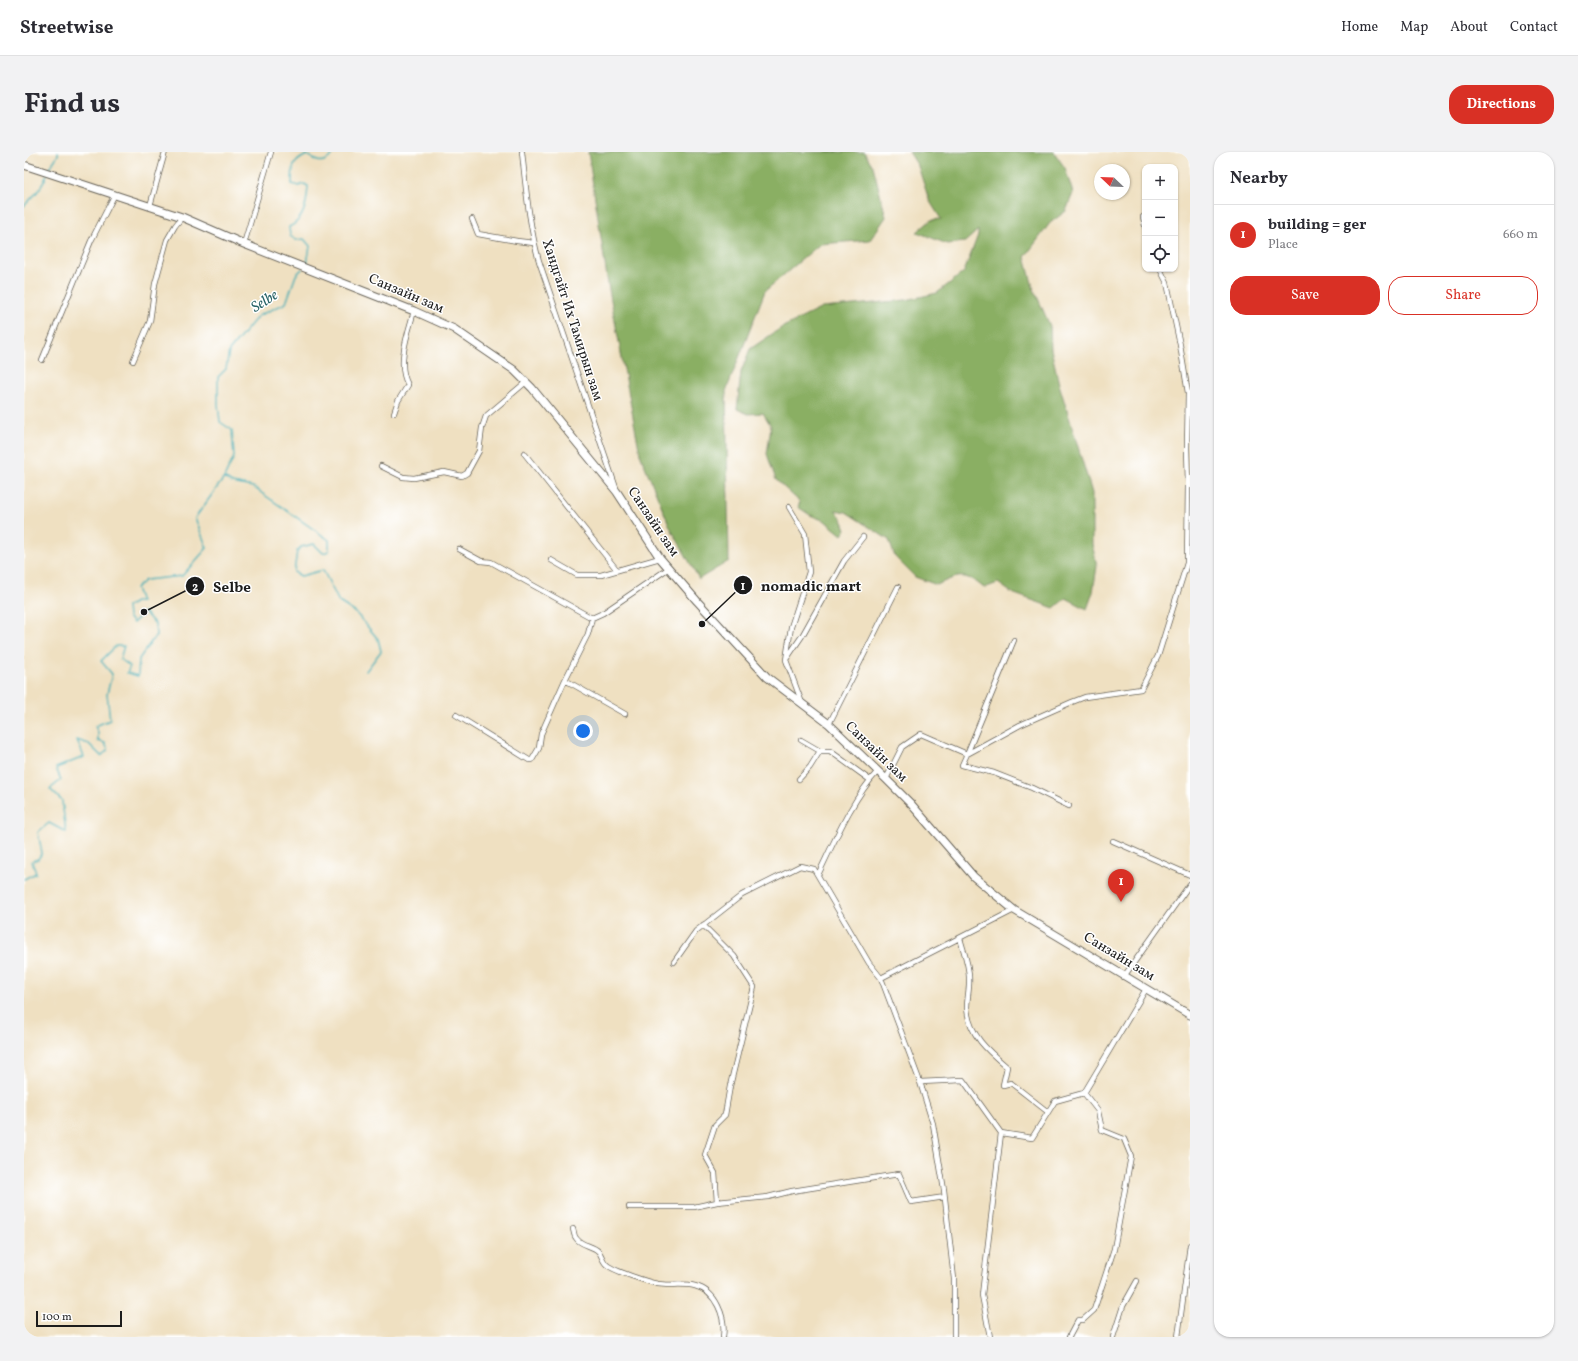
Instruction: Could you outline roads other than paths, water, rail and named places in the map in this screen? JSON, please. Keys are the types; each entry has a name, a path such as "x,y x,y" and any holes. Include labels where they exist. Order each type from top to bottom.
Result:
{"main road":[{"name":"Санзайн зам","path":"24,165 182,217 244,244 292,261 414,311 454,329 514,370 526,382 617,492 660,558 697,601 767,677 829,724 878,771 911,804 974,877 1014,910 1190,1015"}],"street":[{"path":"150,206 165,152"},
{"path":"244,244 271,152"},
{"name":"Хандгайт Их Тамирын зам","path":"522,152 534,243 617,492"},
{"path":"42,360 91,241 115,194"},
{"path":"133,361 150,321 155,284 167,240 182,217"},
{"path":"472,218 478,234 517,242 534,243"},
{"path":"967,754 1020,725 1085,697 1141,689 1158,656 1187,563 1188,485 1188,393 1167,283 1162,272"},
{"path":"394,413 398,401 408,385 404,378 403,367 407,339 414,311"},
{"path":"381,466 403,477 414,478 444,472 462,476 467,472 479,451 482,428 486,416 526,382"},
{"path":"524,453 617,570"},
{"path":"789,507 805,534 809,572 791,627 786,660 803,704"},
{"path":"786,660 802,636 844,561 863,537"},
{"path":"459,549 481,561 492,562 592,618"},
{"path":"551,560 577,575 601,576 660,558"},
{"path":"456,715 529,760 532,760 539,748 542,734 565,680 588,634 592,618 602,613 669,568"},
{"path":"829,724 898,587"},
{"path":"1014,640 962,765 994,773 1032,788 1070,806"},
{"path":"565,680 625,714"},
{"path":"886,779 902,747 921,734 967,754"},
{"path":"802,740 820,750 830,751 870,780"},
{"path":"799,779 810,767 820,750"},
{"path":"818,875 843,824 870,780 878,771"},
{"path":"1113,841 1190,875"},
{"path":"674,962 696,931 742,895 793,868 800,866 814,869 869,963 881,978 920,1082 933,1124 945,1196 954,1279 954,1337"},
{"path":"1125,975 1190,884"},
{"path":"881,978 1014,910"},
{"path":"703,925 734,956 754,987 730,1086 725,1115 716,1125 705,1155 714,1173 717,1202"},
{"path":"960,938 969,976 967,1008 971,1026 975,1035 989,1052 1007,1068 1003,1084 1011,1083 1048,1112"},
{"path":"1001,1133 1032,1138 1055,1101 1084,1093 1146,989"},
{"path":"920,1082 963,1080 1001,1133 982,1294 990,1337"},
{"path":"1069,1337 1078,1320 1083,1320 1094,1310 1114,1249 1131,1156 1124,1139 1102,1130 1098,1111 1084,1093"},
{"path":"629,1207 694,1207 717,1202 768,1197 792,1191 899,1174 911,1202 945,1196"},
{"path":"573,1229 576,1238 581,1243 599,1251 605,1264 612,1268 643,1280 659,1284 694,1286 707,1291 720,1309 724,1329 723,1337"},
{"path":"1178,1337 1190,1245"},
{"path":"1113,1337 1123,1306 1137,1281"}],"waterway":[{"path":"48,170 58,155 58,152"},
{"name":"Selbe","path":"305,266 307,264 310,246 304,239 296,240 290,236 289,227 299,220 302,215 306,204 308,186 304,184 299,186 292,184 293,170 295,163 307,155 320,162 325,161 332,156 331,152"},
{"path":"24,206 40,187 47,174"},
{"name":"Selbe","path":"24,879 36,873 32,861 38,859 42,853 38,832 49,823 66,832 62,801 50,789 61,780 56,768 84,757 77,740 89,744 101,756 108,750 105,743 98,741 98,733 95,726 110,720 107,694 112,674 101,661 116,646 124,646 120,659 130,666 127,673 138,676 139,659 156,635 155,624 144,612 133,623 128,617 127,607 135,602 141,602 136,588 145,580 182,576 207,548 195,518 224,478 234,457 232,430 220,422 218,404 218,377 226,369 229,351 258,316 286,303 296,275 302,269"},
{"path":"224,478 232,483 253,487 329,540 329,551 323,553 314,544 301,547 297,551 294,572 301,576 323,570 339,602 356,613 378,639 381,651 366,671"}],"place":[{"name":"Selbe","path":"144,612"},
{"name":"nomadic mart","path":"702,624"},
{"name":"building = ger","path":"1121,902"}]}
